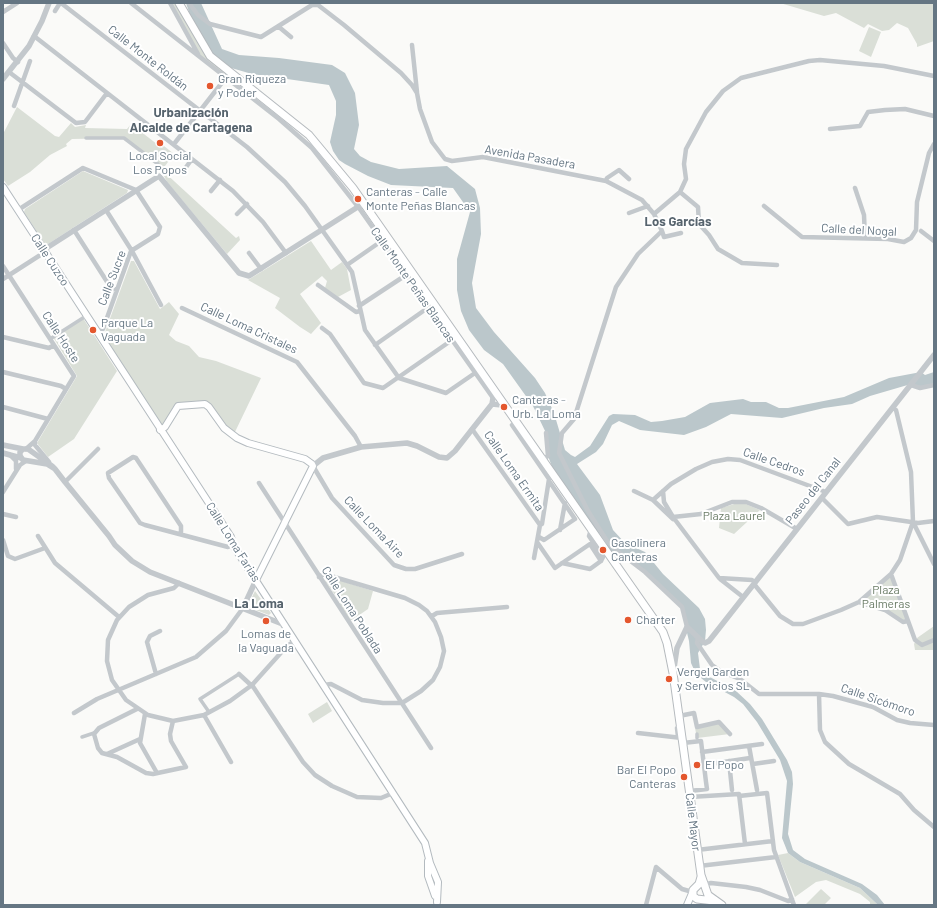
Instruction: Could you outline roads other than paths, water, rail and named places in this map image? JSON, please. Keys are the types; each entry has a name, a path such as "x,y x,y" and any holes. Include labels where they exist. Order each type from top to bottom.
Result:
{"main road":[{"name":"Calle Monte Peñas Blancas","path":"179,3 203,47 228,75 309,135 332,161 361,205 388,236 494,399"},
{"name":"Calle Cuzco","path":"3,187 97,333"},
{"name":"Calle Loma Farias","path":"97,333 231,537 233,545 425,843 428,856 438,882 438,904"},
{"name":"Calle Mayor","path":"494,399 505,403 543,459 550,477 591,528 663,632 667,643 673,673 701,875 699,889 693,896 705,901"},
{"path":"160,430 165,427 178,406 205,404 210,407 224,428 237,438 248,443 305,459 313,466 256,580"},
{"path":"699,889 705,901"},
{"path":"699,889 705,896 705,901"},
{"path":"687,904 699,889"},
{"path":"687,904 705,901 722,905"}],"street":[{"path":"3,12 17,3"},
{"path":"3,79 18,62 34,36 49,3"},
{"path":"55,11 60,3"},
{"name":"Calle Monte Roldán","path":"60,3 200,111 278,174 299,198 352,272 365,330 399,378"},
{"name":"Calle Monte Peñas Blancas","path":"131,3 198,56 228,75"},
{"path":"170,3 198,56"},
{"name":"Avenida Pasadera","path":"188,3 198,15 210,24 261,36 279,27 312,5 318,5 344,24 401,73 417,93 425,126 436,148 445,159 452,161 483,157 606,181 642,200 654,214 662,231"},
{"path":"279,27 291,37"},
{"path":"34,36 220,180 247,204 263,222 286,253"},
{"path":"3,43 13,58 18,62"},
{"path":"412,45 417,93"},
{"path":"654,214 680,192 686,178 684,160 688,142 706,112 720,95 741,78 809,61 820,60 884,66 934,76"},
{"path":"14,106 30,61"},
{"path":"10,72 76,123 85,122 107,93"},
{"path":"174,144 228,75"},
{"path":"830,129 860,126 868,112 909,109 934,116"},
{"path":"86,138 124,138 158,164"},
{"name":"Calle del Nogal","path":"764,206 802,237 888,239 904,242 914,234 917,227 917,202 928,153 934,144"},
{"path":"184,170 192,159"},
{"path":"18,210 83,168 136,190"},
{"path":"606,181 607,178 619,170 629,179"},
{"path":"3,278 45,252 45,249 74,230 159,176 239,273 249,276 361,205"},
{"path":"211,191 220,180"},
{"path":"855,188 864,215 865,238"},
{"name":"Calle Sucre","path":"97,333 103,329 132,250 158,234 160,227 136,190"},
{"path":"680,192 698,207 699,224 709,235 718,249 742,263 777,265"},
{"path":"237,214 247,204"},
{"name":"Calle Monte Peñas Blancas","path":"361,205 382,241 494,399"},
{"path":"630,214 648,206"},
{"path":"106,210 132,250 161,305"},
{"path":"74,230 111,288 117,290"},
{"path":"681,233 664,237 662,231 642,251 616,287 574,419 562,433 559,453 588,511 607,541 645,572 682,608 687,627 698,638"},
{"path":"921,231 934,241"},
{"path":"347,265 388,236"},
{"path":"249,253 261,269"},
{"name":"Calle Hoste","path":"3,266 74,376 35,441 27,450"},
{"path":"318,285 356,312 406,275"},
{"name":"Calle Loma Cristales","path":"182,308 297,362 355,436 361,447"},
{"path":"376,345 429,308"},
{"path":"50,339 86,316"},
{"path":"322,328 330,334 364,383 383,388 452,340"},
{"path":"3,337 49,348 54,345"},
{"name":"Paseo del Canal","path":"698,638 705,642 710,640 934,355"},
{"path":"3,372 61,386 66,389"},
{"path":"399,378 446,393 475,373"},
{"path":"911,385 920,388 934,385"},
{"path":"313,466 323,458 361,447 410,444 444,458 453,454 494,399 502,405 505,403"},
{"path":"3,407 48,419"},
{"path":"719,578 752,580 783,619 797,625 806,623 859,602 891,574 900,560 913,522 911,472 896,410 893,408"},
{"path":"512,425 550,477 564,503 575,519 544,540 538,539"},
{"name":"Calle Loma Ermita","path":"472,430 540,525"},
{"path":"543,459 548,456 546,433"},
{"path":"35,441 36,446 46,461 127,558 144,569 285,625"},
{"path":"3,444 27,450 46,461"},
{"path":"65,482 98,449"},
{"path":"20,465 20,452 27,450"},
{"path":"3,492 5,485 20,465 31,456 27,450"},
{"path":"6,453 27,460 46,461"},
{"path":"6,453 17,463 14,474"},
{"path":"181,534 181,526 136,458 132,458 108,473 109,478 138,522 145,525 228,547 233,545"},
{"name":"Calle Cedros","path":"653,500 662,491 702,466 716,461 731,459 740,460 826,492"},
{"name":"Calle Loma Aire","path":"313,466 332,498 394,565 406,569 415,569 462,554"},
{"path":"534,558 540,525 542,524 550,477"},
{"name":"Calle Loma Poblada","path":"259,482 318,577 431,748"},
{"path":"634,491 653,500 682,529"},
{"path":"662,491 664,502 673,517 719,578 743,597"},
{"path":"822,498 848,524 877,517 913,522 934,521"},
{"path":"673,517 701,514 732,502 746,502 761,508 797,529"},
{"path":"560,530 564,503"},
{"path":"3,514 16,517"},
{"path":"913,522 934,564"},
{"path":"591,528 589,536 602,559"},
{"path":"38,536 55,563 119,617"},
{"path":"538,539 555,568 590,544 602,559"},
{"path":"3,540 8,556 15,559 46,548"},
{"path":"562,564 590,569 602,559"},
{"path":"318,577 324,574 405,598 419,605 432,616 443,642 444,651 440,667 427,686 402,703 367,701 353,697 331,684 324,685"},
{"path":"891,574 915,640 922,645 934,640"},
{"path":"74,713 91,702 186,662 201,653 226,631 243,608 256,580"},
{"path":"179,583 174,588 153,593 138,600 119,617 110,631 106,654 108,669 118,690 126,700 145,714 155,718 173,721 187,720 204,715 230,701 252,685 288,646 295,641"},
{"path":"859,602 885,610 903,622 908,620"},
{"path":"432,616 437,613 507,607"},
{"path":"269,619 276,618 277,615 275,610"},
{"path":"673,673 677,648 687,627"},
{"path":"156,674 147,642 150,636 160,631"},
{"name":"Calle Sicómoro","path":"698,638 697,643 712,665 722,672 740,679 755,692 763,694 819,694 860,703 898,720 934,725"},
{"path":"209,712 200,699 239,674 252,685 303,762 315,775 332,786 357,797 381,798 393,793"},
{"path":"819,694 820,730 825,742 849,764 900,794 914,810 934,827"},
{"path":"82,737 94,733 99,728 137,709"},
{"path":"679,716 694,713 698,727 719,722 730,734"},
{"path":"145,714 140,739 141,745 157,773"},
{"path":"204,715 231,762"},
{"path":"94,733 99,750 146,773 157,773 186,766 171,741 170,734 173,721"},
{"path":"677,728 681,739"},
{"path":"638,733 701,741 707,789 690,794"},
{"path":"107,754 140,739"},
{"path":"702,752 762,744"},
{"path":"749,746 757,790"},
{"path":"704,765 750,758"},
{"path":"728,761 732,790"},
{"path":"753,764 774,761"},
{"path":"690,794 739,795 767,793 776,857 794,905"},
{"path":"739,795 745,844"},
{"path":"697,850 773,841"},
{"path":"699,866 776,857"},
{"path":"646,905 656,867 682,888 687,890 699,889 710,883 756,889 788,901 792,898"}],"place":[{"name":"Gran Riqueza y Poder","path":"210,86"},
{"name":"Local Social Los Popos","path":"160,143"},
{"name":"Canteras - Calle Monte Peñas Blancas","path":"358,199"},
{"name":"Parque La Vaguada","path":"93,330"},
{"name":"Canteras - Urb. La Loma","path":"504,407"},
{"name":"Gasolinera Canteras","path":"603,550"},
{"name":"Charter","path":"628,620"},
{"name":"Lomas de la Vaguada","path":"266,621"},
{"name":"Vergel Garden y Servicios SL","path":"669,679"},
{"name":"El Popo","path":"697,765"},
{"name":"Bar El Popo Canteras","path":"684,777"}],"district":[{"name":"Urbanización Alcalde de Cartagena","path":"191,120"},
{"name":"Los Garcías","path":"678,222"},
{"name":"La Loma","path":"259,604"}],"park label":[{"name":"Plaza Laurel","path":"734,516"},
{"name":"Plaza Palmeras","path":"886,597"}]}
